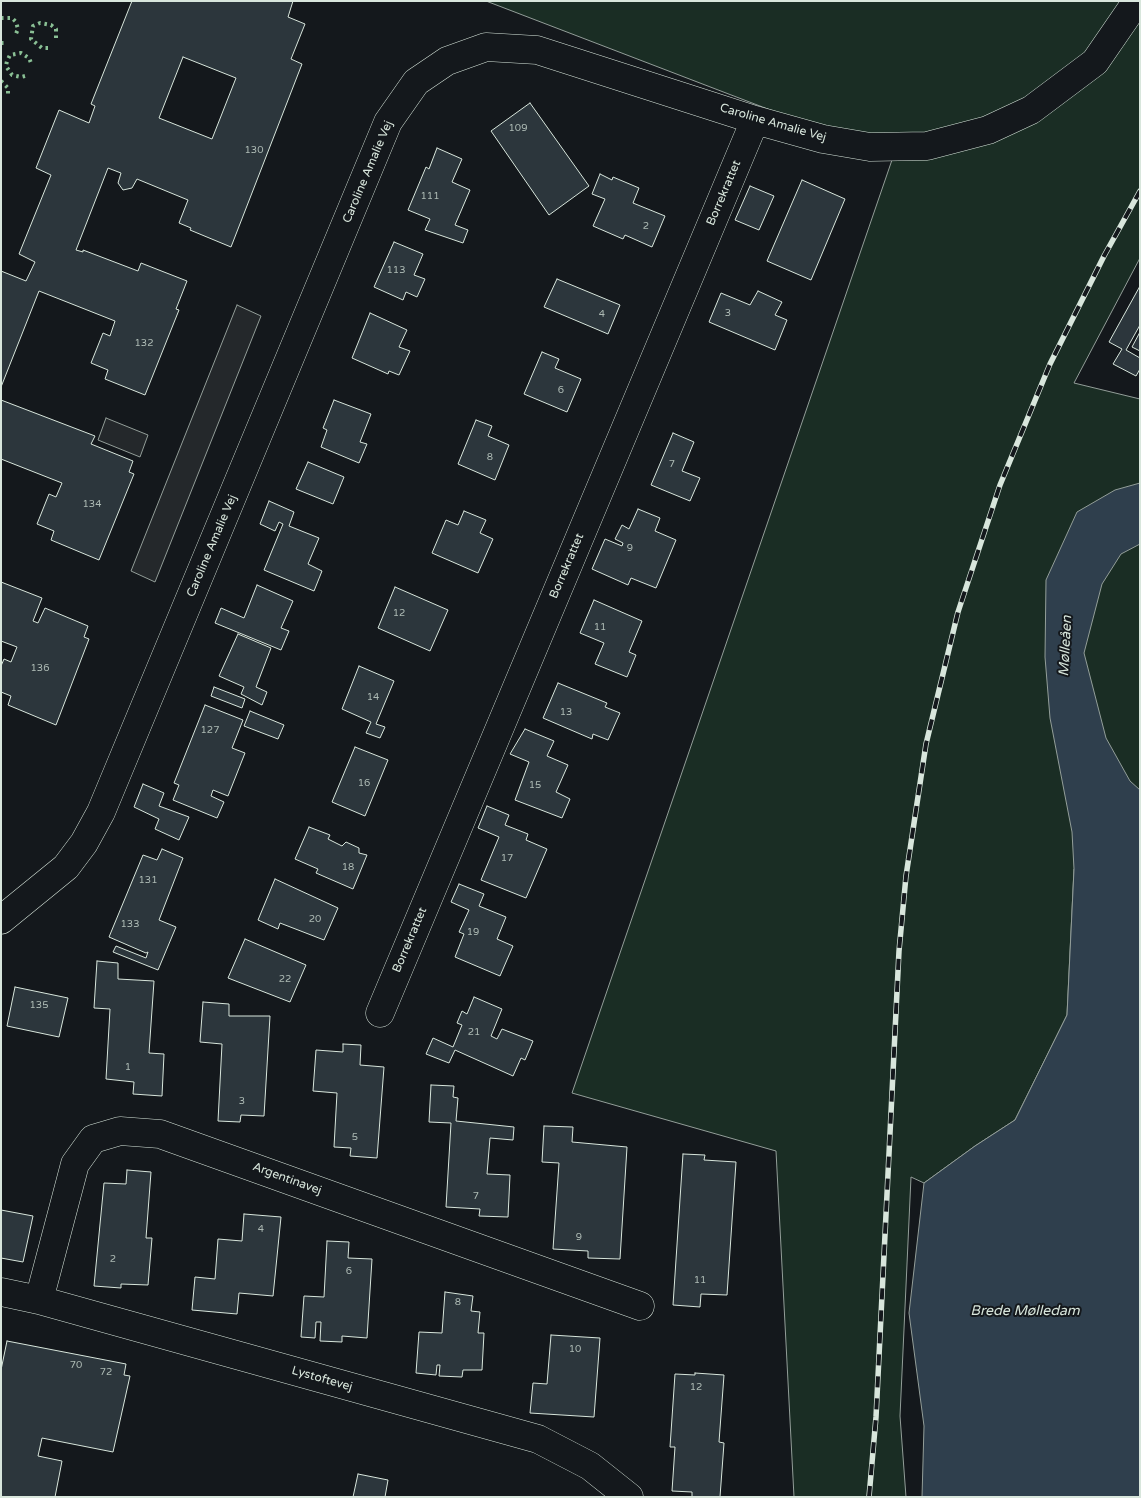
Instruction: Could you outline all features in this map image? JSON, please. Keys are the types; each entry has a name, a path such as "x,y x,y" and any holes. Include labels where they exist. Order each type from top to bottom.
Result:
{"street":[{"name":"Caroline Amalie Vej","path":"1,920 66,867 84,843 101,812 388,122 416,82 447,61 486,47 537,50 754,120 823,139 870,147 927,146 988,130 1031,110 1096,62 1137,1"},
{"name":"Borrekrattet","path":"380,1012 754,120"},
{"name":"Argentinavej","path":"39,1300 75,1164 93,1139 120,1131 160,1134 640,1306"},
{"name":"Lystoftevej","path":"1,1292 39,1300 538,1439 590,1466 629,1497"}],"green space":[{"path":"486,1 1140,1 1140,258 1074,383 1140,399 1140,806 1074,869 1067,1015 1015,1120 924,1183 911,1177 900,1416 906,1497 794,1497 776,1151 572,1093 893,157"}],"shaded area":[{"path":"237,305 261,316 155,582 131,571"},
{"path":"106,418 148,435 140,457 98,440"}],"water":[{"name":"Brede Mølledam","path":"1140,483 1140,544 1121,554 1102,584 1084,653 1106,738 1130,781 1140,790 1140,1497 922,1497 924,1426 909,1313 924,1183 1015,1120 1067,1015 1074,869 1072,832 1050,718 1045,657 1046,580 1077,512 1115,490"}],"building":[{"path":"132,1 293,1 288,17 305,24 291,59 302,64 231,247 190,230 191,228 179,223 188,200 137,179 132,188 123,190 118,183 121,173 108,168 76,250 83,252 83,250 138,271 141,263 187,281 176,309 179,310 145,395 105,379 108,370 91,363 103,333 110,336 115,321 39,291 1,387 1,271 26,281 35,262 19,254 51,175 36,168 59,110 89,123 95,106 91,104","holes":["183,57 236,78 212,139 159,118"]},
{"path":"530,103 589,186 549,215 491,131"},
{"path":"437,148 462,159 452,182 470,190 455,225 468,230 463,243 425,230 430,219 408,210 426,167 429,169"},
{"path":"600,174 612,180 613,177 639,188 633,203 665,216 652,247 625,235 623,239 593,226 605,199 592,194"},
{"path":"802,180 845,199 811,280 767,261"},
{"path":"750,186 774,196 759,230 735,220"},
{"path":"394,242 423,254 414,275 425,279 417,297 406,292 403,300 374,287"},
{"path":"557,279 620,305 608,334 544,307"},
{"path":"1140,286 1140,325 1126,350 1140,358 1140,369 1136,376 1113,364 1122,349 1109,342"},
{"path":"758,291 782,302 775,315 787,320 775,350 709,322 721,293 750,305"},
{"path":"370,313 407,330 399,347 410,351 399,375 389,371 388,374 352,358"},
{"path":"1140,332 1140,351 1132,347"},
{"path":"542,352 559,359 555,368 581,379 567,412 524,394"},
{"path":"1,400 95,436 91,444 133,461 129,472 134,474 99,560 51,540 54,531 37,524 49,494 56,497 62,483 1,459"},
{"path":"334,400 371,414 360,442 367,444 359,463 321,447 327,430 323,428"},
{"path":"476,420 492,426 488,436 509,445 495,480 458,464"},
{"path":"673,433 694,442 682,471 700,478 690,501 651,485"},
{"path":"308,462 344,477 333,504 296,489"},
{"path":"269,501 294,512 289,526 319,538 308,564 322,571 314,591 264,570 283,524 279,522 275,531 260,524"},
{"path":"638,509 660,518 655,531 676,540 656,588 631,578 628,585 592,569 605,539 622,546 623,543 615,539 622,525 629,529"},
{"path":"464,511 486,520 480,533 493,539 478,573 432,553 446,520 458,525"},
{"path":"1,582 42,598 33,621 38,623 45,608 88,626 84,637 89,639 56,725 8,705 11,696 1,692 1,666 4,659 11,662 17,647 1,641"},
{"path":"257,585 293,601 281,628 289,631 281,650 215,623 221,608 244,618"},
{"path":"395,587 448,610 430,651 378,628"},
{"path":"594,600 642,621 629,652 636,655 627,677 595,664 604,643 580,633"},
{"path":"238,634 271,648 256,687 267,692 262,705 241,694 244,687 219,676"},
{"path":"359,666 394,681 376,724 385,727 380,738 366,733 371,722 342,709"},
{"path":"558,683 607,703 605,707 620,713 608,740 593,734 592,739 543,718"},
{"path":"214,687 245,699 242,708 211,696"},
{"path":"205,705 243,720 232,748 245,753 228,796 213,790 211,796 224,802 217,818 173,800 179,785 174,783"},
{"path":"250,711 284,725 278,739 244,726"},
{"path":"525,729 554,741 547,756 568,765 556,792 570,799 562,818 515,800 529,762 510,754"},
{"path":"355,747 388,760 365,816 332,802"},
{"path":"143,784 164,793 159,806 189,817 179,840 155,829 159,819 134,807"},
{"path":"487,806 509,815 505,825 528,834 526,840 547,849 526,898 481,880 499,837 478,828"},
{"path":"309,827 330,835 328,839 342,846 346,842 359,848 359,853 367,855 353,889 316,873 318,869 295,859"},
{"path":"162,849 183,858 159,920 176,927 158,970 113,952 116,946 146,958 148,952 146,953 109,937 143,855 157,860"},
{"path":"275,879 338,908 324,940 280,923 278,929 258,920"},
{"path":"459,884 484,894 479,906 506,917 497,939 513,946 500,976 455,957 464,934 459,932 469,910 451,902"},
{"path":"245,939 306,965 290,1002 228,978"},
{"path":"97,961 118,963 118,979 154,981 149,1053 164,1054 162,1096 133,1094 134,1082 106,1079 110,1009 94,1008"},
{"path":"15,987 68,998 59,1037 7,1026"},
{"path":"474,997 502,1009 491,1036 497,1039 502,1029 533,1041 525,1060 521,1058 513,1076 455,1050 449,1063 426,1054 433,1038 453,1047 462,1025 457,1023 462,1011 467,1014"},
{"path":"203,1002 229,1004 229,1016 270,1016 264,1116 241,1115 240,1122 218,1121 222,1044 200,1042"},
{"path":"343,1044 361,1045 360,1065 384,1067 377,1158 350,1156 351,1148 334,1147 337,1093 313,1091 316,1050 343,1052"},
{"path":"431,1085 454,1086 453,1097 458,1098 456,1121 514,1127 513,1140 490,1138 487,1174 510,1175 508,1217 479,1216 480,1209 446,1207 451,1123 429,1122"},
{"path":"544,1126 573,1127 572,1142 627,1147 620,1259 588,1258 588,1251 553,1249 559,1163 542,1162"},
{"path":"683,1154 705,1155 704,1160 736,1162 727,1295 701,1294 700,1307 673,1305"},
{"path":"127,1170 151,1172 146,1238 152,1238 148,1285 121,1284 121,1288 94,1286 104,1183 126,1184"},
{"path":"1,1210 33,1216 23,1262 1,1258"},
{"path":"244,1214 281,1217 273,1296 239,1293 237,1314 192,1310 195,1277 215,1279 218,1239 242,1241"},
{"path":"327,1241 349,1242 348,1258 372,1259 367,1338 342,1336 342,1342 320,1341 321,1322 316,1322 315,1338 301,1337 304,1296 324,1297"},
{"path":"445,1292 473,1296 471,1311 480,1312 478,1333 484,1333 482,1370 463,1370 462,1377 439,1376 440,1365 437,1365 436,1375 416,1373 419,1332 442,1333"},
{"path":"551,1335 600,1338 594,1417 530,1413 533,1383 547,1384"},
{"path":"7,1341 126,1364 124,1375 130,1376 113,1452 42,1438 38,1456 62,1461 55,1497 1,1497 1,1370"},
{"path":"695,1373 724,1375 719,1442 724,1443 720,1497 692,1497 692,1492 672,1491 675,1447 670,1447 675,1374 695,1375"},
{"path":"358,1474 388,1480 385,1497 353,1497"}],"railway":[{"path":"869,1497 876,1417 899,951 906,876 926,744 958,612 1000,485 1050,364 1104,256 1140,191"}],"hedge":[{"path":"1,18 12,18 16,22 18,29 15,36"},
{"path":"48,48 42,48 31,39 33,26 40,23 51,25 56,29 56,38"},
{"path":"25,76 12,75 6,66 7,61 10,55 21,53 29,58 31,63"},
{"path":"1,81 8,88 8,94"}],"water label":[{"name":"Mølleåen","path":"1066,646"}]}
